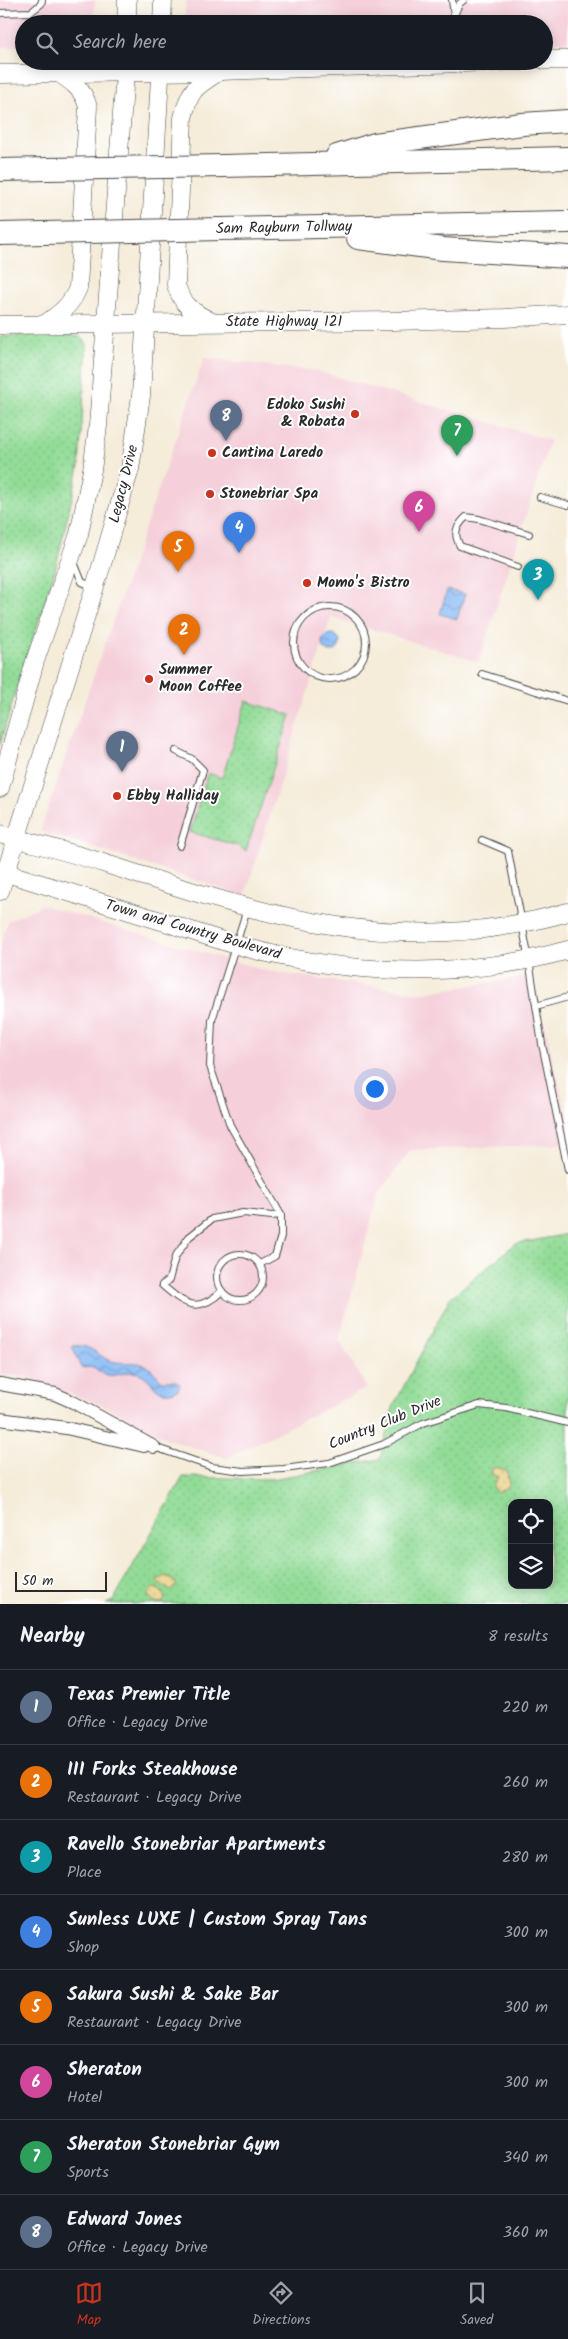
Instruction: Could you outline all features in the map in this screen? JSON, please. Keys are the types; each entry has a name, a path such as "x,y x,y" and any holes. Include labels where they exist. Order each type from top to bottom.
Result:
{"highway":[{"path":"316,163 375,144 522,124 568,121"},
{"path":"0,170 568,158"},
{"name":"Sam Rayburn Tollway","path":"0,234 568,222"},
{"path":"285,228 443,249 568,257"}],"main road":[{"path":"127,0 127,15"},
{"path":"162,15 163,0"},
{"path":"553,60 568,60"},
{"path":"0,74 85,70"},
{"path":"0,788 35,661 79,534 92,470 98,426 126,70"},
{"name":"Legacy Drive","path":"0,890 8,836 94,587 130,469 141,396 160,70"},
{"path":"208,70 248,70"},
{"path":"212,322 193,313 181,300 176,285 183,118 187,101 194,88 220,71"},
{"path":"44,324 61,313 73,300 80,276 88,108 84,95 76,84 57,72"},
{"name":"State Highway 121","path":"0,325 105,322 496,319 568,314"},
{"path":"8,836 247,907 315,924 372,932 463,932 522,923 568,912"},
{"name":"Town and Country Boulevard","path":"3,872 235,945 307,961 379,970 445,970 529,960 568,950"}],"street":[{"name":"Country Club Drive","path":"0,1384 55,1394 154,1447"},
{"name":"Country Club Drive","path":"0,1419 66,1428 126,1443 154,1447"}],"lane":[{"path":"0,12 31,12 41,4 42,0"},
{"path":"452,0 455,13"},
{"path":"455,13 464,0"},
{"path":"540,496 568,505"},
{"path":"518,567 460,546 455,536 457,525 466,517 479,518 528,534"},
{"path":"79,534 74,564 82,582 94,587"},
{"path":"326,607 341,608 353,615 362,626 366,639 366,652 360,664 351,673 341,678 319,678 308,672 298,662 293,648 294,636 300,622 311,612 326,607"},
{"path":"482,674 568,701"},
{"path":"176,751 192,759 203,770 180,846"},
{"path":"482,840 508,851 568,1170"},
{"path":"247,907 212,1020 210,1066 230,1125 281,1215 281,1236 275,1256 260,1264"},
{"path":"536,1006 568,997"},
{"path":"222,1292 215,1299 201,1305 183,1303 162,1285 169,1280 175,1256 189,1237 212,1219 243,1213 281,1215"},
{"path":"241,1253 249,1255 260,1264 264,1279 257,1293 251,1298 236,1300 222,1292 217,1278 218,1270 227,1258 241,1253"},
{"name":"Country Club Drive","path":"154,1447 212,1467 243,1471 277,1470 329,1463 384,1444 423,1423 479,1405 506,1408 568,1423"}],"shaded area":[{"path":"0,0 95,0 94,15 15,15 15,46 0,47"},
{"path":"186,0 568,0 568,42 553,41 553,15 185,15"},
{"path":"204,358 317,371 550,440 479,662 331,617 245,896 40,831"},
{"path":"42,905 266,971 421,993 532,976 568,1119 568,1144 410,1150 378,1196 339,1340 367,1388 227,1458 167,1439 102,1405 20,1376 0,1375 0,947 8,921"}],"green space":[{"path":"60,334 81,337 87,344 79,467 55,571 0,745 0,336"},
{"path":"246,701 291,715 246,851 238,846 190,832 208,773 222,778"},
{"path":"568,1234 568,1604 106,1604 113,1601 183,1477 272,1479 380,1459 393,1407 450,1298 515,1244"}],"sand":[{"path":"496,1467 507,1471 509,1486 497,1493 493,1487 498,1477 491,1474 492,1469"},
{"path":"166,1576 175,1582 176,1586 171,1591 157,1581"},
{"path":"154,1588 164,1595 165,1599 161,1603 155,1602 148,1596 150,1590"}],"water":[{"path":"447,590 465,594 457,619 440,614"},
{"path":"327,634 335,634 340,639 338,650 327,652 322,647 322,639"},
{"path":"72,1346 86,1347 104,1358 120,1363 144,1365 152,1370 162,1381 177,1381 180,1384 178,1390 164,1392 159,1390 148,1379 138,1373 127,1372 117,1375 106,1375 94,1367 81,1368"}],"place":[{"name":"Edoko Sushi & Robata","path":"355,414"},
{"name":"Edward Jones","path":"226,441"},
{"name":"Cantina Laredo","path":"212,453"},
{"name":"Sheraton Stonebriar Gym","path":"457,456"},
{"name":"Stonebriar Spa","path":"210,494"},
{"name":"Sheraton","path":"419,532"},
{"name":"Sunless LUXE | Custom Spray Tans","path":"239,553"},
{"name":"Sakura Sushi & Sake Bar","path":"178,572"},
{"name":"Momo's Bistro","path":"307,583"},
{"name":"Ravello Stonebriar Apartments","path":"538,600"},
{"name":"III Forks Steakhouse","path":"184,655"},
{"name":"Summer Moon Coffee","path":"149,679"},
{"name":"Texas Premier Title","path":"122,772"},
{"name":"Ebby Halliday","path":"117,796"}]}
